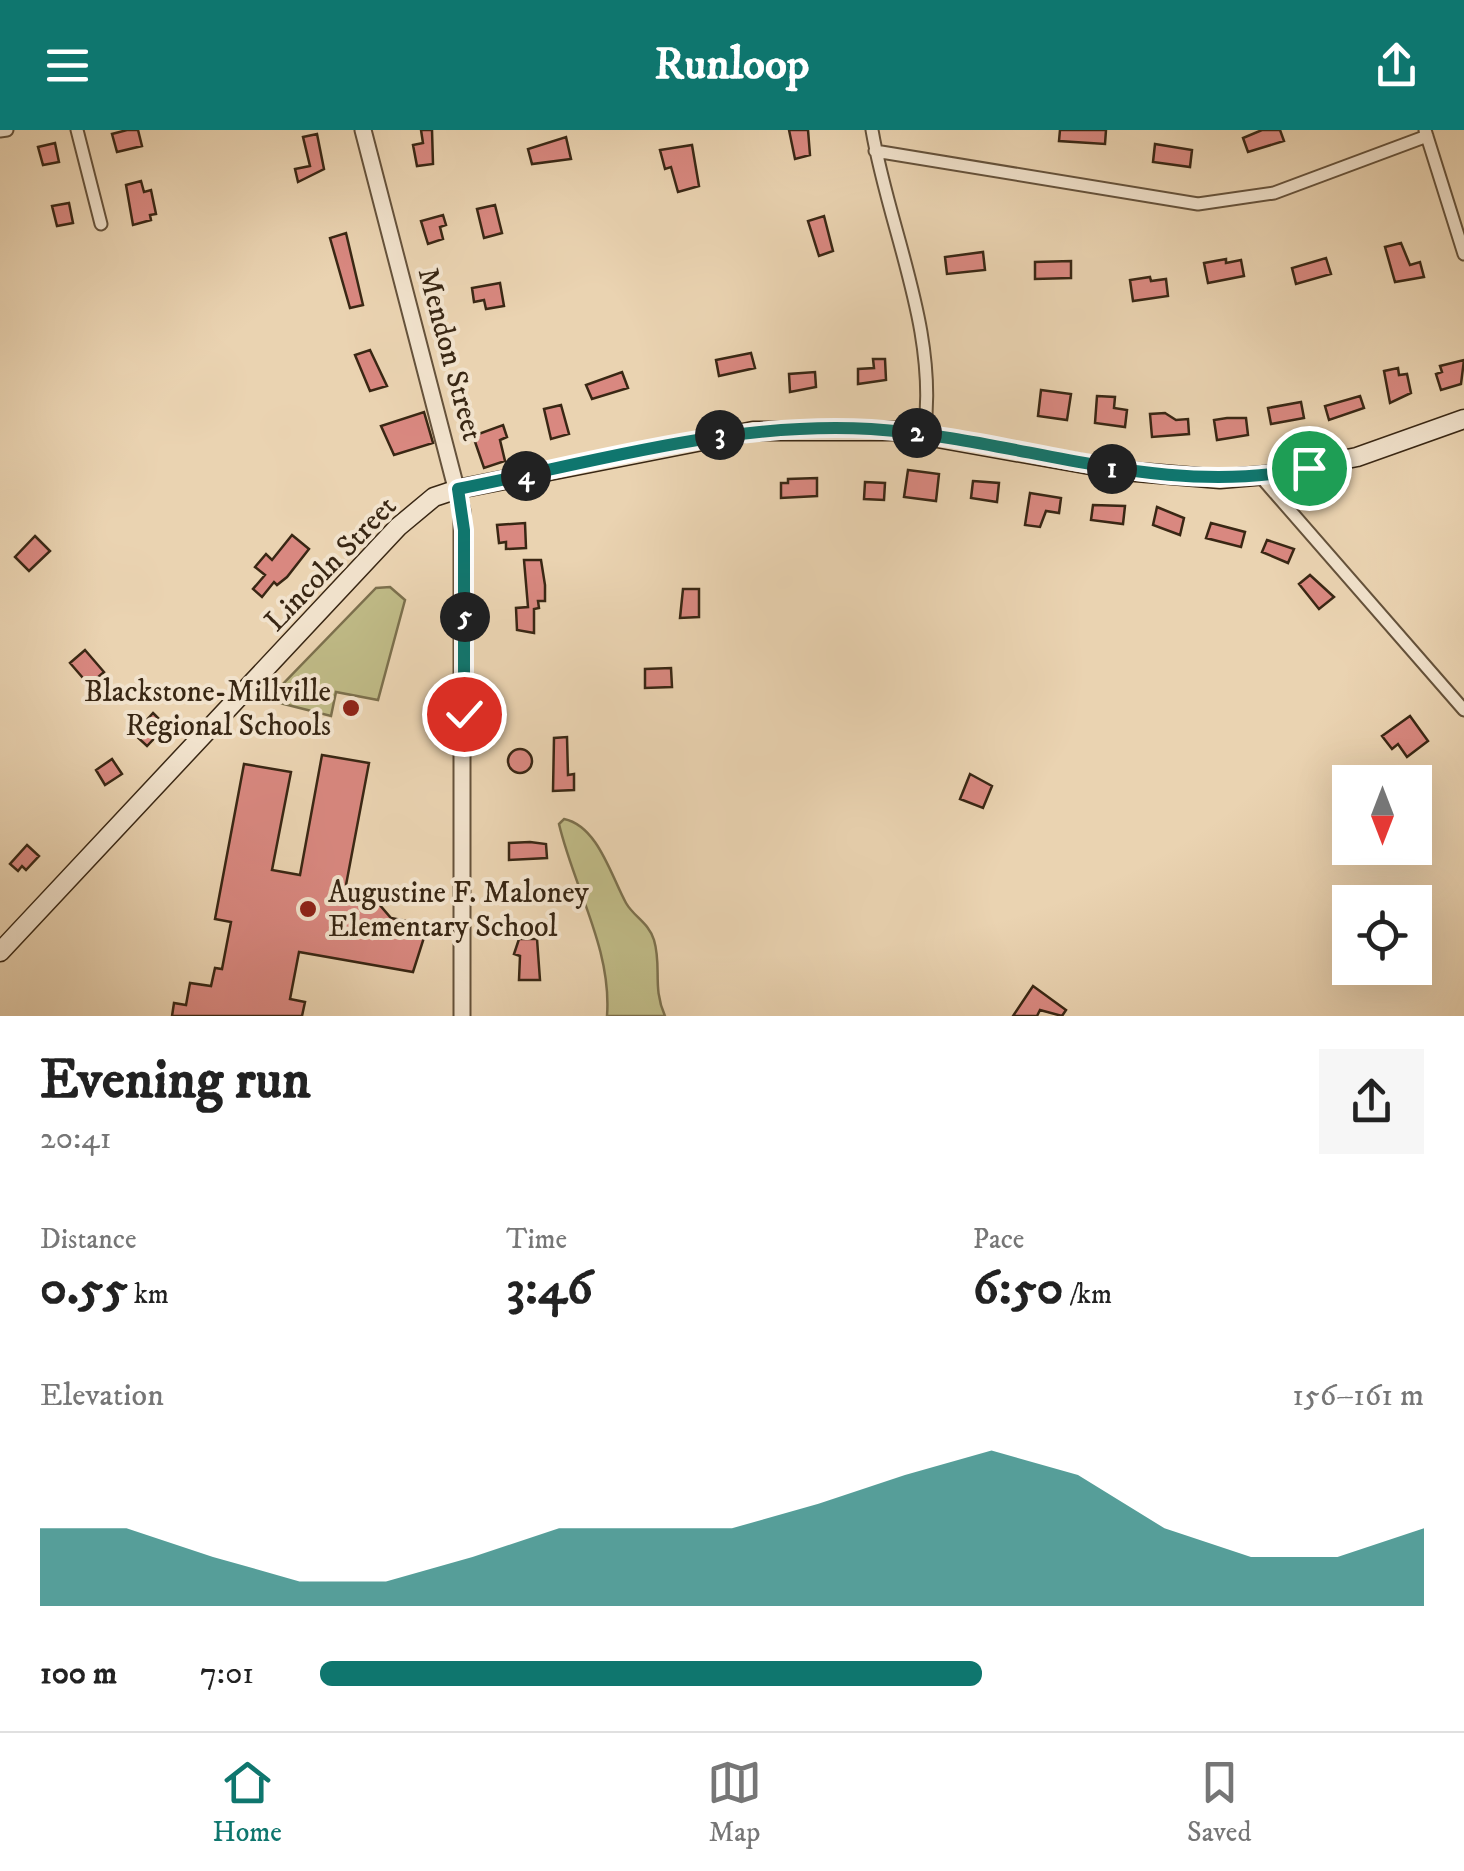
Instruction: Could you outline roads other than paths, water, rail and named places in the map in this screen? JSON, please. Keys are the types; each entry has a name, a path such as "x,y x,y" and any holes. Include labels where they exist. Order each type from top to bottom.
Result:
{"main road":[{"name":"Lincoln Street","path":"0,952 398,527 434,497 720,434 824,428 924,434 1140,474 1260,476 1357,458 1464,419"}],"street":[{"path":"77,130 101,224"},
{"name":"Mendon Street","path":"363,130 458,489 465,577 462,1016"},
{"path":"872,130 908,273 926,374 924,434"},
{"path":"875,151 1198,204 1274,193 1426,133 1464,254"},
{"path":"1260,476 1464,710"}],"place":[{"name":"Blackstone-Millville Regional Schools","path":"351,708"},
{"name":"Augustine F. Maloney Elementary School","path":"308,909"}]}
